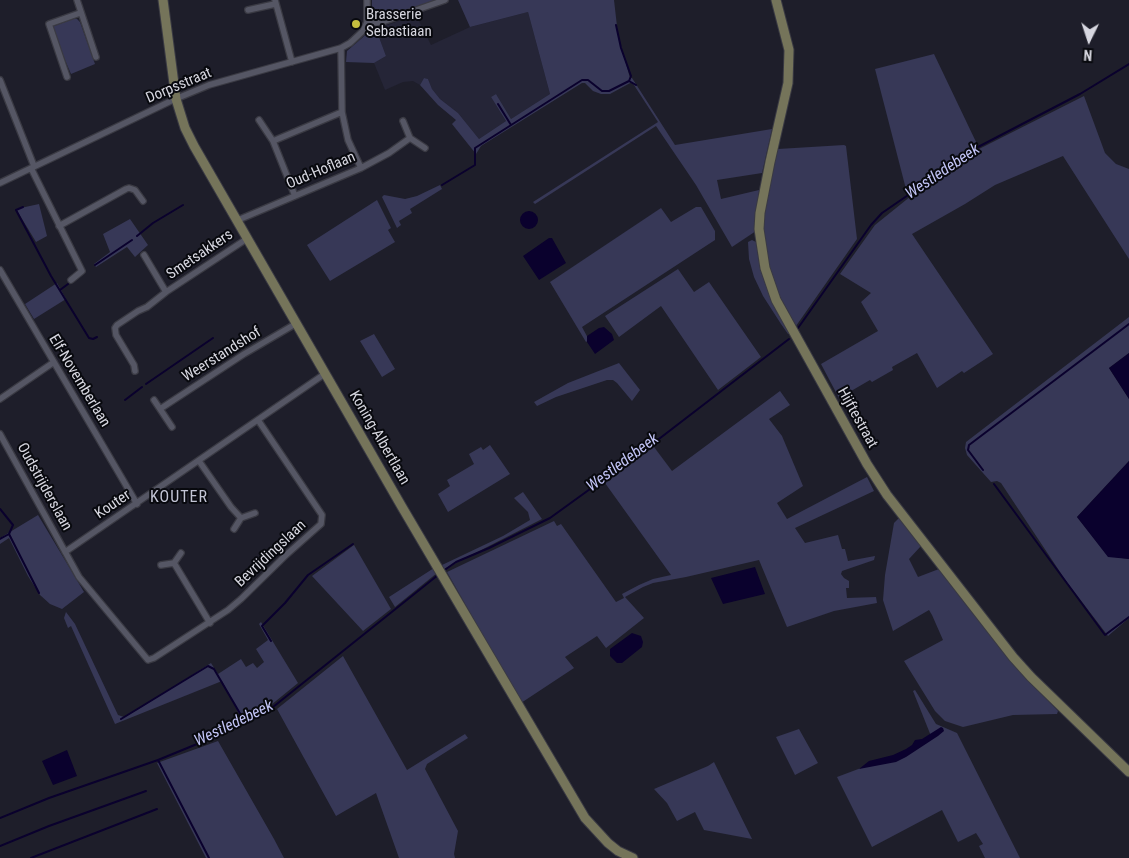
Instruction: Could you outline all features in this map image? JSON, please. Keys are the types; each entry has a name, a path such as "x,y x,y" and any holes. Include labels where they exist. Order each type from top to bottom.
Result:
{"street":[{"path":"77,0 96,57"},
{"name":"Koning-Albertlaan","path":"163,0 176,99 185,128 194,146 421,540 585,818 620,854 633,858"},
{"path":"366,0 366,22 382,22 445,0"},
{"name":"Hijftestraat","path":"776,0 789,50 788,83 770,162 760,213 759,229 765,268 776,300 867,464 887,495 1013,657 1031,677 1129,772"},
{"path":"248,10 275,2 292,62"},
{"path":"67,77 49,24 80,13"},
{"name":"Dorpsstraat","path":"0,182 209,85 341,48 363,31 366,22"},
{"path":"341,48 342,112 348,140 361,168"},
{"path":"0,80 32,167 82,271 71,280"},
{"path":"273,141 342,112"},
{"path":"259,120 273,141 295,196"},
{"path":"403,121 410,138 425,148"},
{"name":"Oud-Hoflaan","path":"238,220 361,168 389,153 410,138"},
{"path":"59,226 126,189 132,188 135,190 143,201"},
{"name":"Smetsakkers","path":"135,371 134,365 116,335 115,328 248,238"},
{"name":"Smetsakkers","path":"144,255 166,292"},
{"name":"Elf-Novemberlaan","path":"0,270 137,504"},
{"name":"Weerstandshof","path":"160,409 244,354 297,323"},
{"path":"0,399 54,362"},
{"name":"Kouter","path":"65,552 326,374"},
{"path":"154,400 172,427"},
{"name":"Bevrijdingslaan","path":"65,552 88,589 148,660 210,623 242,599 322,522 322,515 258,420"},
{"name":"Oudstrijderslaan","path":"0,434 65,552"},
{"path":"199,461 241,518"},
{"path":"234,529 241,518 255,513"},
{"path":"161,565 174,563 181,553"},
{"path":"174,563 210,623"}],"shaded area":[{"path":"372,0 436,0 377,20 372,17"},
{"path":"458,0 614,0 618,35 630,78 632,78 675,145 772,129 762,173 717,180 721,199 759,190 756,231 732,247 696,185 656,126 535,204 533,202 658,122 632,82 610,94 601,94 593,91 585,83 582,83 481,146 476,154 452,124 456,120 438,105 420,85 424,78 428,79 432,89 440,99 458,113 479,139 506,121 491,97 496,94 511,119 550,94 528,12 470,27"},
{"path":"528,12 550,94 511,119 496,94 491,97 506,121 479,139 458,113 440,99 432,89 428,79 424,78 420,85 413,81 403,82 385,90 374,63 386,56 376,29 416,15 431,45 470,27"},
{"path":"77,19 80,22 95,64 71,74 53,32 54,26"},
{"path":"376,29 386,56 374,63 346,62 347,51 368,32"},
{"path":"934,54 977,144 907,193 875,69"},
{"path":"1084,96 1105,153 1116,164 1129,169 1129,259 1063,156 995,185 912,234 993,354 964,373 962,371 937,388 917,353 892,367 893,370 872,382 870,380 839,398 821,364 878,331 861,302 871,293 840,274 875,225 911,196 979,149"},
{"path":"846,146 857,239 796,326 780,297 770,272 763,232 767,193 778,149"},
{"path":"440,185 442,189 410,209 412,213 399,221 401,225 397,228 382,197 384,195 405,199 417,196"},
{"path":"377,200 391,228 388,230 395,242 330,281 307,245"},
{"path":"39,204 47,236 36,242 16,209"},
{"path":"696,207 701,207 715,231 715,240 582,327 589,340 586,342 550,282 661,208 671,222"},
{"path":"529,211 537,216 538,220 533,228 529,229 521,224 520,220 525,212"},
{"path":"130,219 148,245 135,257 127,247 96,267 94,264 110,252 103,234"},
{"path":"549,238 552,238 566,263 539,280 523,256"},
{"path":"752,240 756,242 760,268 765,283 791,333 788,334 781,324 763,296 754,277 749,259 748,242"},
{"path":"678,269 694,292 709,282 761,357 718,390 661,306 619,337 605,316"},
{"path":"57,283 66,299 34,319 25,304"},
{"path":"1129,317 1129,353 1109,368 1129,399 1129,461 1077,517 1108,556 1129,559 1129,618 1108,636 1066,581 1001,483 997,481 991,482 967,455 965,448 966,442"},
{"path":"604,327 612,334 614,340 595,354 587,342 587,336"},
{"path":"374,334 395,369 382,377 360,341"},
{"path":"1129,353 1129,399 1109,368"},
{"path":"619,363 640,390 632,401 617,383 613,380 607,380 556,397 537,406 534,402 568,383"},
{"path":"780,391 790,405 769,419 782,436 803,486 777,503 787,519 867,477 874,491 795,528 805,543 838,535 842,549 845,549 848,561 875,556 874,560 842,571 841,574 849,581 849,588 846,588 847,598 876,597 877,603 834,611 787,627 759,560 653,583 625,597 644,618 606,648 597,636 565,657 574,668 521,703 447,572 554,521 557,526 561,524 616,602 624,598 622,594 639,585 653,579 671,575 605,483 654,447 672,471"},
{"path":"490,445 510,474 448,512 438,494 450,486 447,480 474,464 469,454 481,447 483,450"},
{"path":"1129,461 1129,559 1108,557 1077,517"},
{"path":"523,492 542,519 444,569 442,565 503,536 530,520 528,512 514,498"},
{"path":"38,515 84,592 62,609 50,604 40,595 9,538 0,544 0,538"},
{"path":"901,519 921,546 909,559 918,577 939,569 1019,670 1058,711 1057,714 1013,715 963,727 945,721 935,711 904,661 943,640 932,615 929,610 893,631 883,600 885,575 894,523"},
{"path":"354,545 391,609 363,631 312,576"},
{"path":"755,567 765,594 723,604 711,578"},
{"path":"434,568 437,573 395,607 389,597"},
{"path":"66,612 75,624 118,715 124,717 211,663 218,674 241,659 246,667 253,663 257,668 264,662 256,649 268,640 259,624 261,622 298,683 271,705 243,721 222,681 115,724 71,626 68,628 64,618"},
{"path":"632,633 641,636 642,647 622,663 617,663 610,656 610,649"},
{"path":"343,656 407,770 465,734 468,738 427,764 425,769 458,831 455,858 399,858 376,793 336,816 277,709"},
{"path":"915,690 936,724 957,733 1020,858 985,858 979,846 983,844 976,833 958,842 942,810 872,847 837,777 901,753 931,736 913,691"},
{"path":"941,727 944,731 906,757 896,762 859,769 869,761 893,755 906,749 915,740 922,739"},
{"path":"799,729 818,763 795,775 776,737"},
{"path":"218,741 284,858 206,858 157,763"},
{"path":"67,750 77,776 53,785 42,761"},
{"path":"714,762 752,839 704,830 695,812 677,821 667,803 654,789"}],"waterway":[{"path":"616,25 621,48 631,76 629,81"},
{"name":"Westledebeek","path":"798,328 871,225 882,213 978,147 1080,94 1129,64"},
{"path":"442,185 475,165 475,148 582,80 588,80 602,91 609,91 629,81"},
{"path":"629,81 636,85"},
{"path":"498,104 511,125"},
{"path":"137,236 153,223 183,205"},
{"path":"23,207 16,210 51,276 89,338 97,337"},
{"path":"95,265 132,240"},
{"path":"60,290 68,284"},
{"path":"983,470 968,450 969,445 1129,324"},
{"path":"146,384 213,338"},
{"name":"Westledebeek","path":"446,569 456,562 550,518 655,442 789,339"},
{"path":"125,400 142,387"},
{"path":"994,484 1105,635 1129,617"},
{"path":"0,509 13,525 9,534"},
{"path":"0,539 9,534 39,593"},
{"path":"271,641 262,626 285,603 308,575 353,544"},
{"name":"Westledebeek","path":"0,818 49,798 158,760 219,735 273,707 438,575"},
{"path":"121,719 208,666 214,669 245,722"},
{"path":"158,760 209,858"},
{"path":"0,846 146,791"},
{"path":"31,858 157,809"}],"place":[{"name":"Brasserie Sebastiaan","path":"356,24"}],"district":[{"name":"KOUTER","path":"179,498"}]}
